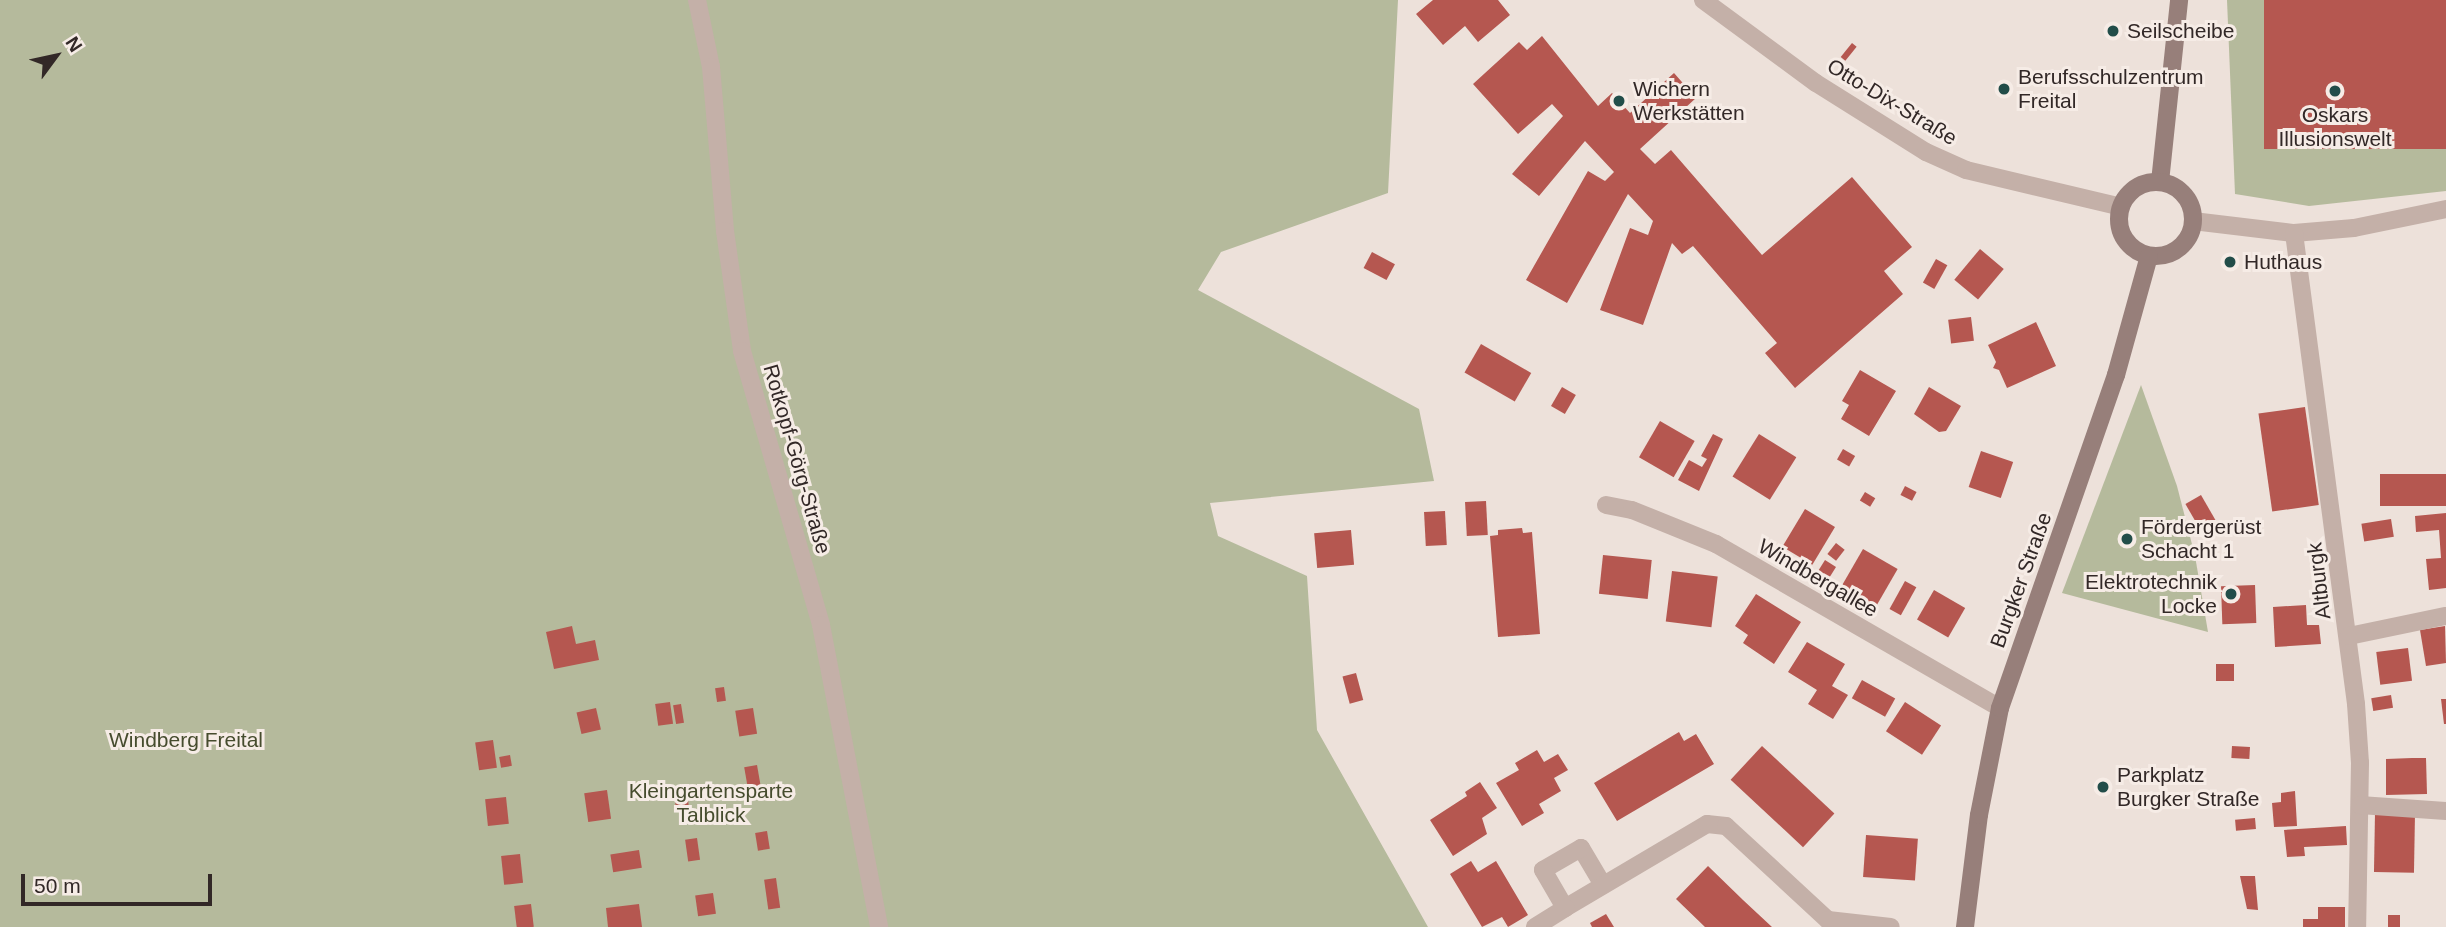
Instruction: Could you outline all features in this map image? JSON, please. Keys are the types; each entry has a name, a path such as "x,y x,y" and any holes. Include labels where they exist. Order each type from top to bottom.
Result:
{"main road":[{"path":"2160,182 2179,0"},
{"path":"2160,182 2188,200 2193,222 2183,244 2162,256 2149,256 2127,243 2119,219 2121,206 2137,187 2160,182"},
{"name":"Burgker Straße","path":"1965,927 1979,815 2000,708 2112,387 2149,256"}],"street":[{"name":"Rotkopf-Görg-Straße","path":"697,0 713,80 725,231 742,351 821,625 879,927"},
{"name":"Otto-Dix-Straße","path":"1703,0 1816,83 1926,152 1966,170 2121,206"},
{"path":"2193,222 2294,233 2354,228 2446,209"},
{"name":"Altburgk","path":"2294,233 2359,735 2357,927"},
{"name":"Windbergallee","path":"1606,505 1632,510 1716,544 2000,708"},
{"path":"2348,636 2446,616"},
{"path":"2360,805 2446,811"},
{"path":"1535,927 1707,824 1726,826 1828,920 1892,927"},
{"path":"1565,908 1543,870 1581,848 1603,885"}],"green space":[{"path":"0,0 1398,0 1388,193 1221,252 1198,290 1419,409 1434,481 1210,503 1218,536 1307,576 1317,730 1428,927 0,927"},
{"path":"2227,0 2446,0 2446,191 2309,206 2235,194"},
{"path":"2141,385 2177,486 2195,556 2208,632 2062,593"}],"building":[{"path":"1433,0 1498,0 1510,15 1478,42 1465,26 1443,45 1416,14"},
{"path":"2264,0 2446,0 2446,149 2264,149"},
{"path":"1542,36 1598,106 1612,93 1630,113 1674,73 1696,98 1640,149 1655,164 1671,150 1762,255 1852,177 1912,247 1884,271 1903,294 1795,388 1765,353 1777,343 1693,246 1682,254 1672,243 1643,325 1600,310 1630,228 1648,235 1653,221 1628,194 1567,303 1526,280 1588,171 1605,181 1614,172 1585,141 1539,196 1512,174 1563,116 1552,104 1518,134 1473,84 1519,42 1527,50"},
{"path":"1852,43 1857,47 1845,61 1841,57"},
{"path":"1980,249 2004,269 1978,300 1954,280"},
{"path":"1372,252 1395,264 1387,280 1364,268"},
{"path":"1936,259 1947,265 1934,289 1923,283"},
{"path":"1971,317 1974,341 1951,344 1948,320"},
{"path":"2036,322 2056,366 2007,388 1999,370 1993,368 1996,362 1988,345"},
{"path":"1481,344 1531,373 1515,402 1464,373"},
{"path":"1860,370 1896,391 1869,436 1841,419 1849,405 1842,401"},
{"path":"1562,387 1576,395 1565,414 1551,406"},
{"path":"1929,387 1961,406 1946,431 1939,432 1914,414"},
{"path":"2305,407 2319,505 2272,512 2258,414"},
{"path":"1660,421 1695,441 1674,477 1639,457"},
{"path":"1713,434 1723,439 1699,491 1678,480 1689,460 1702,467 1707,459 1701,456"},
{"path":"1759,434 1796,457 1770,500 1733,476"},
{"path":"1843,449 1855,456 1849,466 1837,459"},
{"path":"1981,451 2013,462 2001,498 1969,487"},
{"path":"2380,474 2446,474 2446,506 2380,506"},
{"path":"1905,486 1917,492 1912,501 1900,495"},
{"path":"1865,492 1875,498 1870,507 1860,501"},
{"path":"2201,495 2216,521 2200,530 2185,504"},
{"path":"1486,501 1488,535 1467,536 1465,502"},
{"path":"1805,509 1835,527 1812,565 1782,547"},
{"path":"1445,511 1447,545 1426,546 1424,512"},
{"path":"2446,513 2446,588 2429,590 2426,559 2441,558 2439,530 2416,532 2415,516"},
{"path":"2391,519 2394,537 2364,541 2361,524"},
{"path":"1522,528 1523,533 1532,532 1540,634 1498,637 1490,536 1498,535 1498,530"},
{"path":"1351,530 1354,565 1317,568 1314,533"},
{"path":"1836,543 1845,550 1836,561 1827,554"},
{"path":"1863,549 1898,569 1876,606 1842,586"},
{"path":"1603,555 1652,560 1648,599 1599,594"},
{"path":"1825,560 1836,567 1824,586 1813,579"},
{"path":"1672,571 1718,577 1711,627 1666,622"},
{"path":"1905,581 1916,587 1901,615 1889,609"},
{"path":"2255,585 2256,623 2222,624 2221,586"},
{"path":"1934,590 1965,608 1948,637 1917,619"},
{"path":"1756,594 1801,622 1774,664 1743,643 1748,635 1735,626"},
{"path":"2306,605 2307,625 2319,625 2321,644 2275,647 2273,607"},
{"path":"572,626 576,644 595,640 599,660 554,669 546,632"},
{"path":"2445,626 2446,663 2426,666 2420,630"},
{"path":"1807,642 1845,664 1832,686 1848,695 1833,719 1808,704 1817,690 1788,672"},
{"path":"2408,648 2412,681 2380,685 2376,652"},
{"path":"2216,664 2234,664 2234,681 2216,681"},
{"path":"1356,673 1363,700 1350,704 1342,677"},
{"path":"1862,680 1895,698 1885,717 1852,698"},
{"path":"724,687 726,701 717,702 715,688"},
{"path":"2391,695 2393,708 2373,711 2371,698"},
{"path":"2441,699 2446,699 2446,724 2444,724"},
{"path":"670,702 673,724 658,726 655,704"},
{"path":"1905,702 1941,725 1922,755 1886,731"},
{"path":"681,704 684,723 676,724 673,705"},
{"path":"596,708 601,729 581,734 577,712"},
{"path":"753,708 757,734 739,736 735,711"},
{"path":"1679,732 1684,741 1696,734 1714,764 1617,821 1594,783"},
{"path":"493,740 497,768 479,770 475,743"},
{"path":"1762,746 1834,814 1803,847 1731,780"},
{"path":"2232,746 2250,747 2249,759 2231,758"},
{"path":"1537,750 1544,762 1558,754 1568,770 1554,778 1561,791 1539,804 1544,813 1522,826 1496,783 1519,770 1515,763"},
{"path":"510,755 512,766 501,768 499,757"},
{"path":"2426,758 2427,794 2386,795 2386,759"},
{"path":"757,765 761,788 748,790 744,767"},
{"path":"1480,782 1497,808 1482,818 1487,834 1453,856 1430,820 1467,796 1465,792"},
{"path":"687,787 689,809 676,810 674,788"},
{"path":"607,790 611,819 588,822 584,793"},
{"path":"2295,791 2297,826 2274,827 2272,803 2281,802 2281,793"},
{"path":"506,797 509,824 488,826 485,799"},
{"path":"2375,813 2415,814 2414,873 2374,872"},
{"path":"2255,818 2256,829 2236,831 2235,820"},
{"path":"2346,826 2347,845 2304,847 2305,856 2287,857 2284,830"},
{"path":"767,831 770,849 758,851 755,833"},
{"path":"1866,835 1918,839 1915,881 1863,877"},
{"path":"697,838 700,860 688,861 685,840"},
{"path":"639,850 642,868 613,872 610,855"},
{"path":"520,854 523,883 504,885 501,856"},
{"path":"1471,861 1478,872 1496,861 1528,915 1508,927 1502,917 1482,927 1450,874"},
{"path":"1708,866 1772,927 1705,927 1676,899"},
{"path":"2240,876 2255,876 2258,910 2247,909"},
{"path":"776,878 780,908 768,909 764,880"},
{"path":"713,893 716,914 698,916 695,896"},
{"path":"531,904 534,927 517,927 514,906"},
{"path":"639,904 642,927 608,927 606,908"},
{"path":"2318,907 2345,907 2345,927 2303,927 2303,919 2318,919"},
{"path":"1606,914 1614,927 1592,927 1590,923"},
{"path":"2388,915 2400,915 2400,927 2388,927"}],"place":[{"name":"Seilscheibe","path":"2113,31"},
{"name":"Berufsschulzentrum Freital","path":"2004,89"},
{"name":"Oskars Illusionswelt","path":"2335,91"},
{"name":"Wichern Werkstätten","path":"1619,101"},
{"name":"Huthaus","path":"2230,262"},
{"name":"Fördergerüst Schacht 1","path":"2127,539"},
{"name":"Elektrotechnik Locke","path":"2231,594"},
{"name":"Parkplatz Burgker Straße","path":"2103,787"}],"park label":[{"name":"Windberg Freital","path":"186,740"},
{"name":"Kleingartensparte Talblick","path":"711,803"}]}
